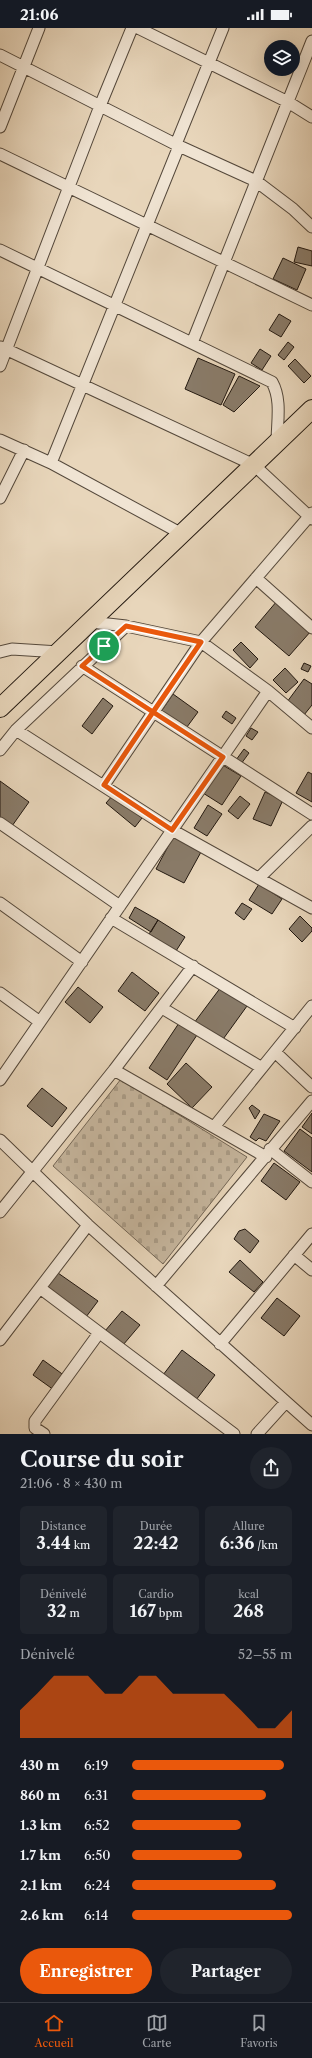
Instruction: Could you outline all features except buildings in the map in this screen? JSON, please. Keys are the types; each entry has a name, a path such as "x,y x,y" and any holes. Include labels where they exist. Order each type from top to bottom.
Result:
{"highway":[{"path":"0,708 312,409"}],"street":[{"path":"0,127 39,28"},
{"path":"0,366 3,348 38,268 100,106 132,28"},
{"path":"138,28 288,102 312,118"},
{"path":"51,463 147,225 223,28"},
{"path":"192,343 312,41"},
{"path":"0,55 23,68 178,145 256,182 293,209 312,227"},
{"path":"0,154 312,305"},
{"path":"0,250 272,382 277,391 278,400 277,443"},
{"path":"3,348 254,465 311,516 201,642 104,785"},
{"path":"0,440 51,463 182,534"},
{"path":"0,498 24,450"},
{"path":"256,578 312,628"},
{"path":"90,622 126,626 201,642 268,691 312,728"},
{"path":"0,750 16,730 126,626"},
{"path":"0,652 12,649 59,652"},
{"path":"82,666 312,814"},
{"path":"0,1080 268,691"},
{"path":"16,730 172,830 312,908"},
{"path":"0,823 120,906"},
{"path":"259,878 312,826"},
{"path":"0,903 82,962"},
{"path":"112,918 294,1028"},
{"path":"0,1212 114,1070 193,966"},
{"path":"0,993 40,1022"},
{"path":"214,1127 312,1006"},
{"path":"162,1008 262,1068"},
{"path":"275,1052 312,1087"},
{"path":"114,1070 214,1127 268,1153 312,1182"},
{"path":"156,1286 312,1101"},
{"path":"0,1140 34,1171 88,1225 312,1425"},
{"path":"0,1340 88,1225"},
{"path":"220,1344 312,1234"},
{"path":"294,1255 312,1270"},
{"path":"40,1288 234,1434"},
{"path":"44,1434 35,1428 35,1421 99,1332"},
{"path":"257,1434 286,1402"}],"green space":[{"path":"121,1079 247,1157 163,1264 53,1166"}],"route":[{"path":"104,646 82,666 153,712 104,785 172,830 223,757 153,712 201,642 126,626 104,646"}]}
